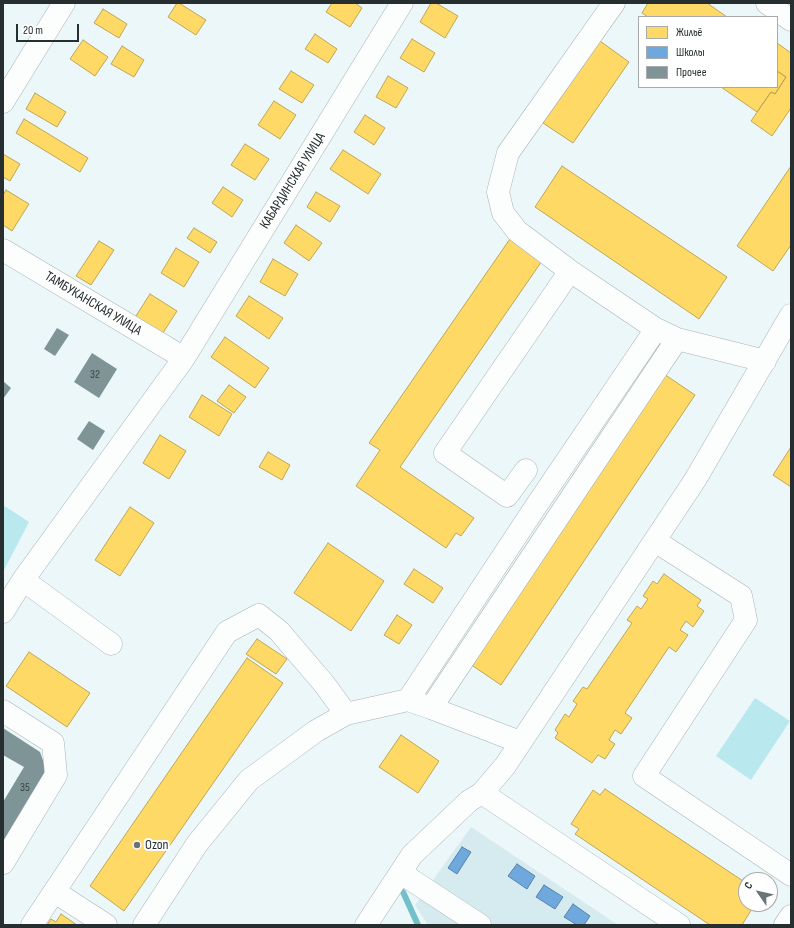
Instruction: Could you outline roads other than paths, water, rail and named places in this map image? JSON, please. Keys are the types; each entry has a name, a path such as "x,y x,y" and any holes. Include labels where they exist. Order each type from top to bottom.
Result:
{"street":[{"path":"3,102 64,3"},
{"name":"КАБАРДИНСКАЯ УЛИЦА","path":"3,612 23,580 184,358 402,3"},
{"path":"614,3 508,153 498,192 504,213 517,231 570,272 656,329 677,340 764,361"},
{"path":"767,3 791,20"},
{"name":"ТАМБУКАНСКАЯ УЛИЦА","path":"3,250 184,358"},
{"path":"526,470 507,496 445,453 570,272"},
{"path":"366,925 412,855 469,801 482,793 505,766 695,480 791,315"},
{"path":"408,700 536,506 656,329"},
{"path":"430,708 677,340"},
{"path":"655,541 742,596 746,620 644,776 791,875"},
{"path":"23,580 111,644"},
{"path":"32,925 227,632 259,615 279,631 325,685 346,714"},
{"path":"144,925 197,844 249,780 316,731 346,714 408,700 520,742"},
{"path":"3,711 53,743 56,775 3,862"},
{"path":"482,793 679,925"},
{"path":"401,872 480,925"},
{"path":"55,892 106,925"},
{"path":"785,925 791,916"}],"waterway":[{"path":"403,892 418,925"}],"place":[{"name":"Ozon","path":"137,845"}]}
